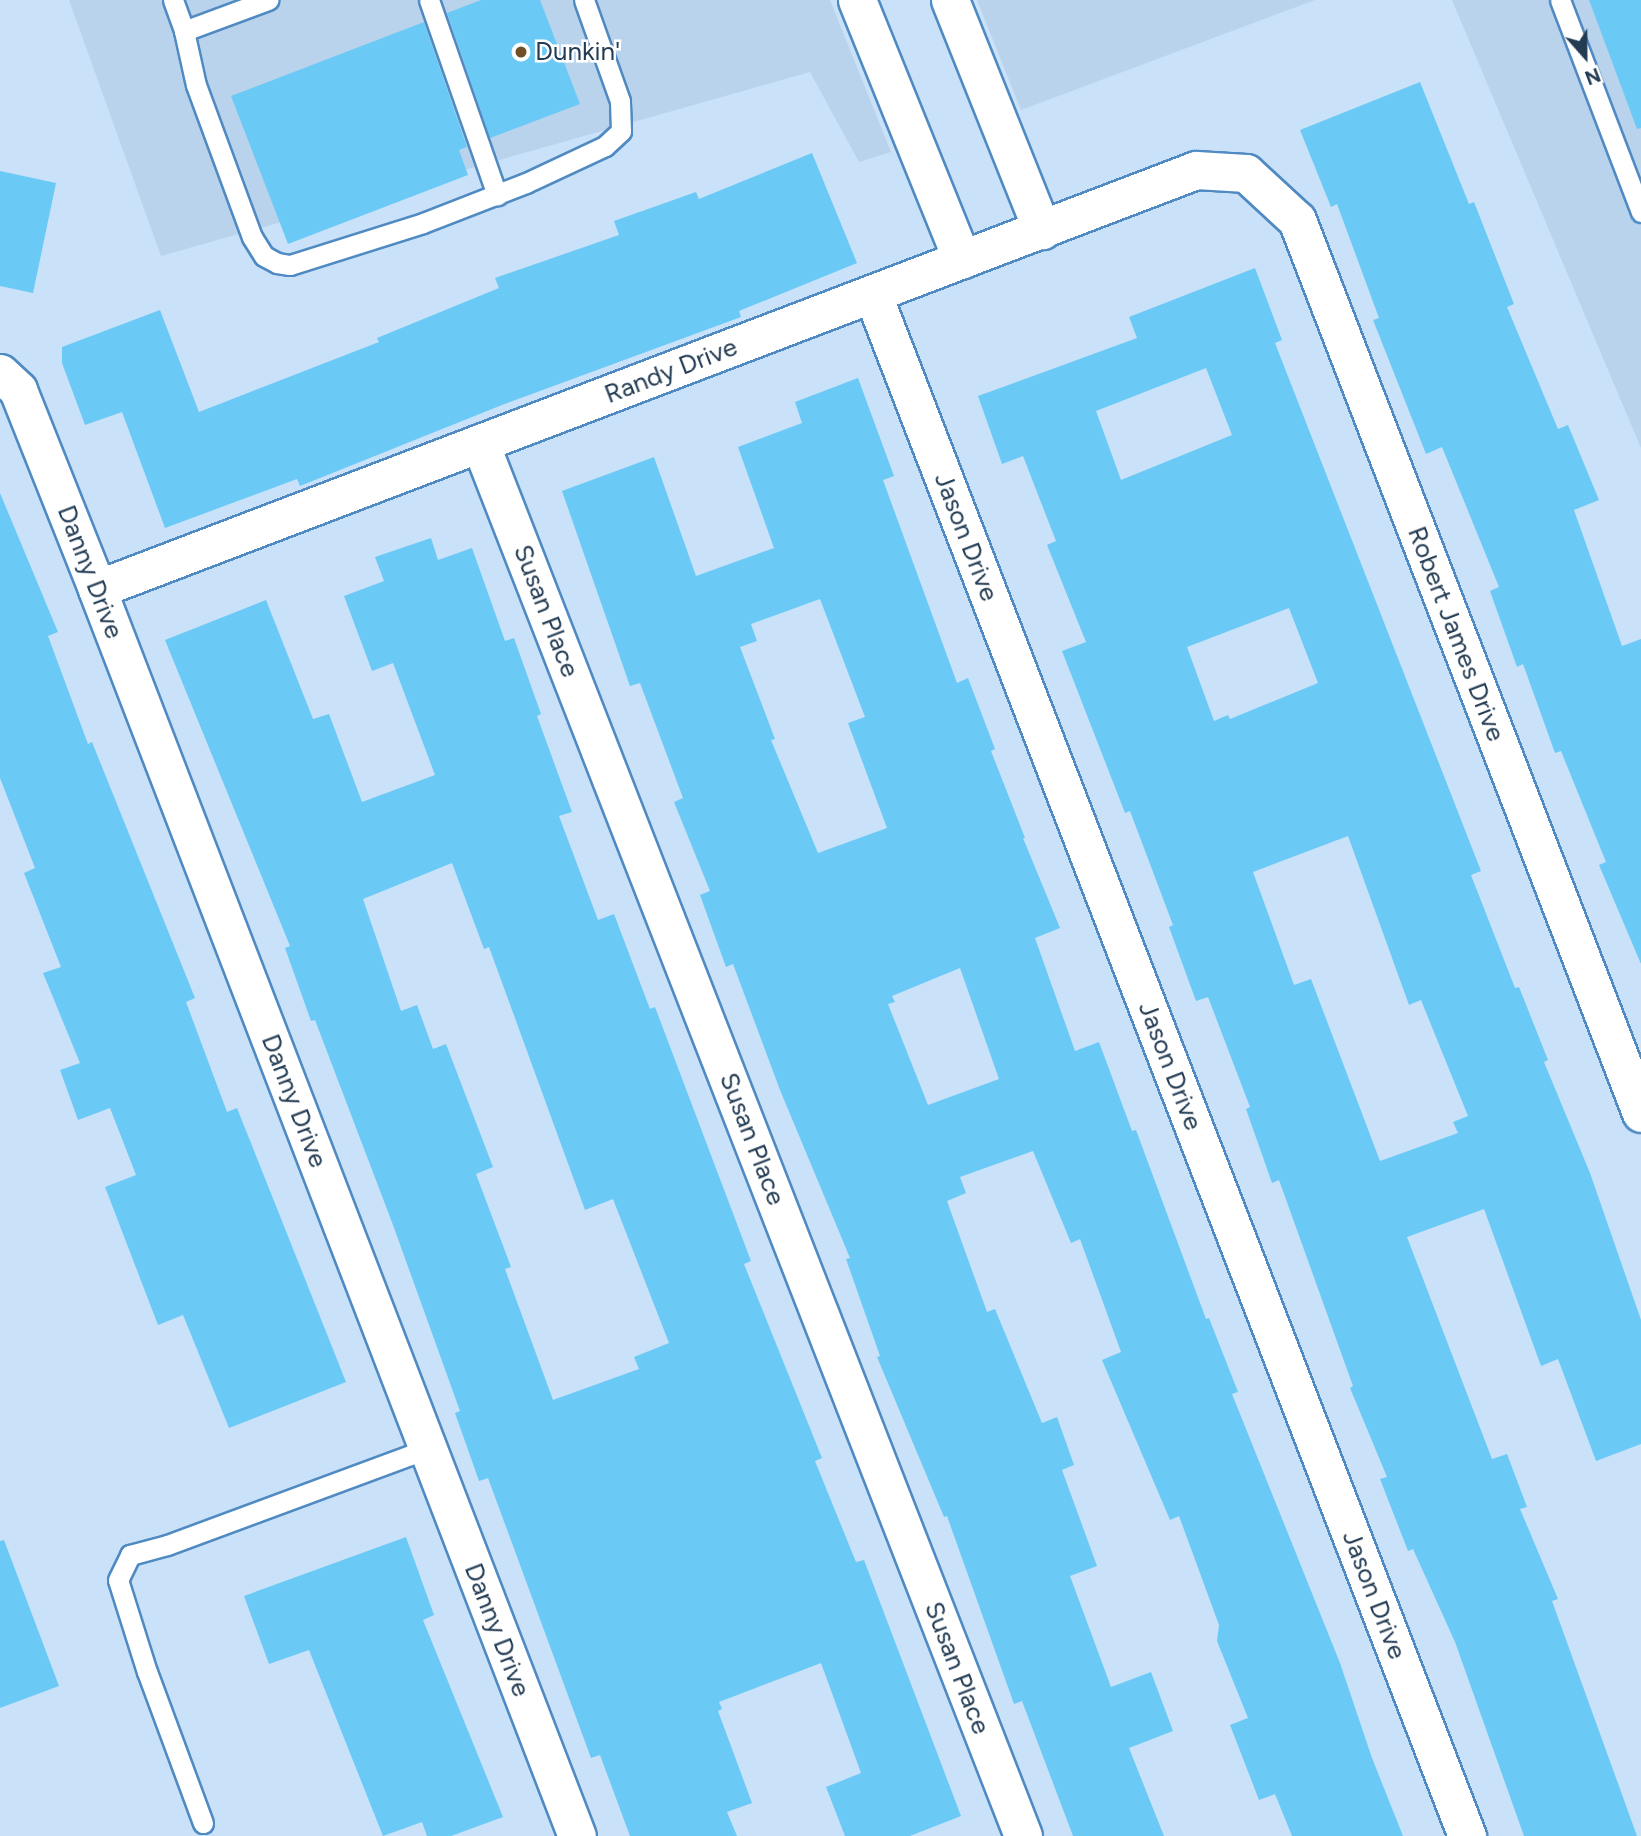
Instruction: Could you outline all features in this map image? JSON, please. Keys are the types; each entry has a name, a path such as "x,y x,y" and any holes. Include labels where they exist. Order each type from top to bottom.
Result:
{"street":[{"path":"950,0 1042,230"},
{"path":"866,3 962,260"},
{"name":"Randy Drive","path":"97,589 1196,170 1246,173"},
{"name":"Robert James Drive","path":"1246,173 1297,220 1641,1113"},
{"name":"Jason Drive","path":"873,295 1467,1836"},
{"name":"Danny Drive","path":"0,373 18,390 97,589 578,1836"},
{"name":"Susan Place","path":"481,443 1023,1836"}],"lane":[{"path":"173,0 184,31 196,85 252,237 264,256 276,263 290,265 424,223 497,195 605,146 621,131 620,102 584,0"},
{"path":"184,31 268,0"},
{"path":"429,0 497,195"},
{"path":"1559,0 1641,212"},
{"path":"203,1823 147,1672 118,1580 130,1555 167,1545 427,1449"}],"shaded area":[{"path":"69,0 830,0 891,152 859,162 810,72 161,256"},
{"path":"977,0 1315,0 1021,110"},
{"path":"1452,0 1641,0 1641,448 1565,268"}],"building":[{"name":"Dunkin'","path":"481,0 540,0 580,104 490,138 447,13"},
{"path":"1589,0 1641,0 1641,128 1637,129"},
{"path":"424,22 467,147 459,150 468,175 288,244 231,96"},
{"path":"1420,82 1469,204 1474,202 1514,304 1507,307 1558,429 1568,425 1599,500 1574,510 1622,646 1641,639 1641,964 1599,865 1606,862 1561,751 1555,753 1523,664 1517,667 1490,591 1499,587 1442,447 1426,454 1373,320 1379,318 1337,204 1331,207 1300,130"},
{"path":"812,153 857,263 739,311 741,317 502,405 300,486 297,479 165,528 122,412 85,425 62,363 62,347 160,310 199,412 379,342 377,338 499,288 495,278 619,235 614,221 696,192 699,199"},
{"path":"0,171 56,183 33,293 0,286"},
{"path":"1255,268 1282,340 1275,343 1481,871 1471,875 1515,988 1519,987 1548,1060 1544,1062 1590,1173 1641,1320 1641,1444 1596,1461 1558,1359 1541,1366 1484,1209 1407,1237 1492,1459 1507,1454 1527,1507 1520,1509 1558,1599 1552,1601 1637,1836 1524,1836 1455,1642 1413,1549 1408,1551 1380,1479 1387,1477 1350,1388 1353,1386 1279,1180 1272,1183 1246,1109 1250,1107 1208,997 1196,1001 1169,927 1173,925 1130,811 1125,813 1062,651 1086,642 1047,545 1056,541 1023,456 1002,464 978,396 1137,338 1129,317","holes":["1206,368 1232,435 1121,480 1096,411","1289,608 1318,683 1230,719 1228,715 1214,721 1187,647","1348,836 1409,1005 1421,1000 1468,1116 1453,1122 1458,1133 1380,1161 1311,979 1294,985 1253,872"]},
{"path":"858,378 894,476 883,480 957,683 968,678 995,749 991,751 1023,838 1060,928 1035,938 1075,1051 1099,1042 1132,1131 1136,1130 1206,1319 1209,1318 1238,1392 1232,1394 1340,1663 1372,1758 1403,1836 1292,1836 1275,1794 1259,1800 1230,1725 1248,1718 1217,1641 1219,1625 1179,1516 1170,1520 1102,1360 1121,1352 1080,1239 1071,1243 1033,1151 960,1177 966,1193 947,1201 987,1312 995,1309 1042,1423 1057,1417 1074,1465 1062,1470 1097,1566 1070,1576 1111,1687 1151,1672 1173,1731 1129,1748 1164,1836 1073,1836 1022,1701 1014,1704 947,1516 944,1517 877,1357 880,1356 846,1259 850,1258 780,1090 733,964 726,967 700,895 710,891 674,802 683,798 640,683 630,686 562,491 654,457 696,576 774,548 738,447 802,423 795,402","holes":["820,599 865,717 848,723 887,828 818,853 771,740 775,739 740,647 757,641 751,624","960,968 999,1079 928,1105 888,1004 895,1002 892,996"]},
{"path":"0,493 58,632 48,636 88,744 92,742 195,998 186,1002 227,1112 237,1108 346,1382 229,1428 183,1315 158,1325 105,1187 136,1175 110,1108 78,1120 60,1070 80,1063 43,973 61,967 24,873 35,868 0,778"},
{"path":"431,538 438,560 472,548 505,641 514,638 541,714 537,716 572,812 559,816 598,920 614,914 650,1009 655,1007 751,1261 744,1264 822,1458 815,1461 856,1562 864,1560 961,1816 910,1836 845,1836 826,1787 861,1773 821,1663 719,1702 722,1709 718,1711 752,1803 727,1812 737,1836 630,1836 600,1755 591,1758 488,1478 479,1481 455,1413 460,1411 315,1020 311,1021 285,948 290,946 165,640 266,600 313,719 329,714 362,802 435,775 393,663 372,671 344,596 384,581 375,557","holes":["452,863 484,949 489,947 585,1210 613,1199 669,1343 634,1357 639,1369 553,1400 505,1269 511,1267 476,1174 493,1167 446,1044 433,1049 417,1005 401,1011 363,899"]},
{"path":"406,1537 434,1615 423,1620 503,1817 451,1836 427,1836 422,1822 383,1836 309,1650 269,1664 244,1596"},
{"path":"4,1540 59,1686 0,1708 0,1541"}],"place":[{"name":"Dunkin'","path":"521,52"}]}
